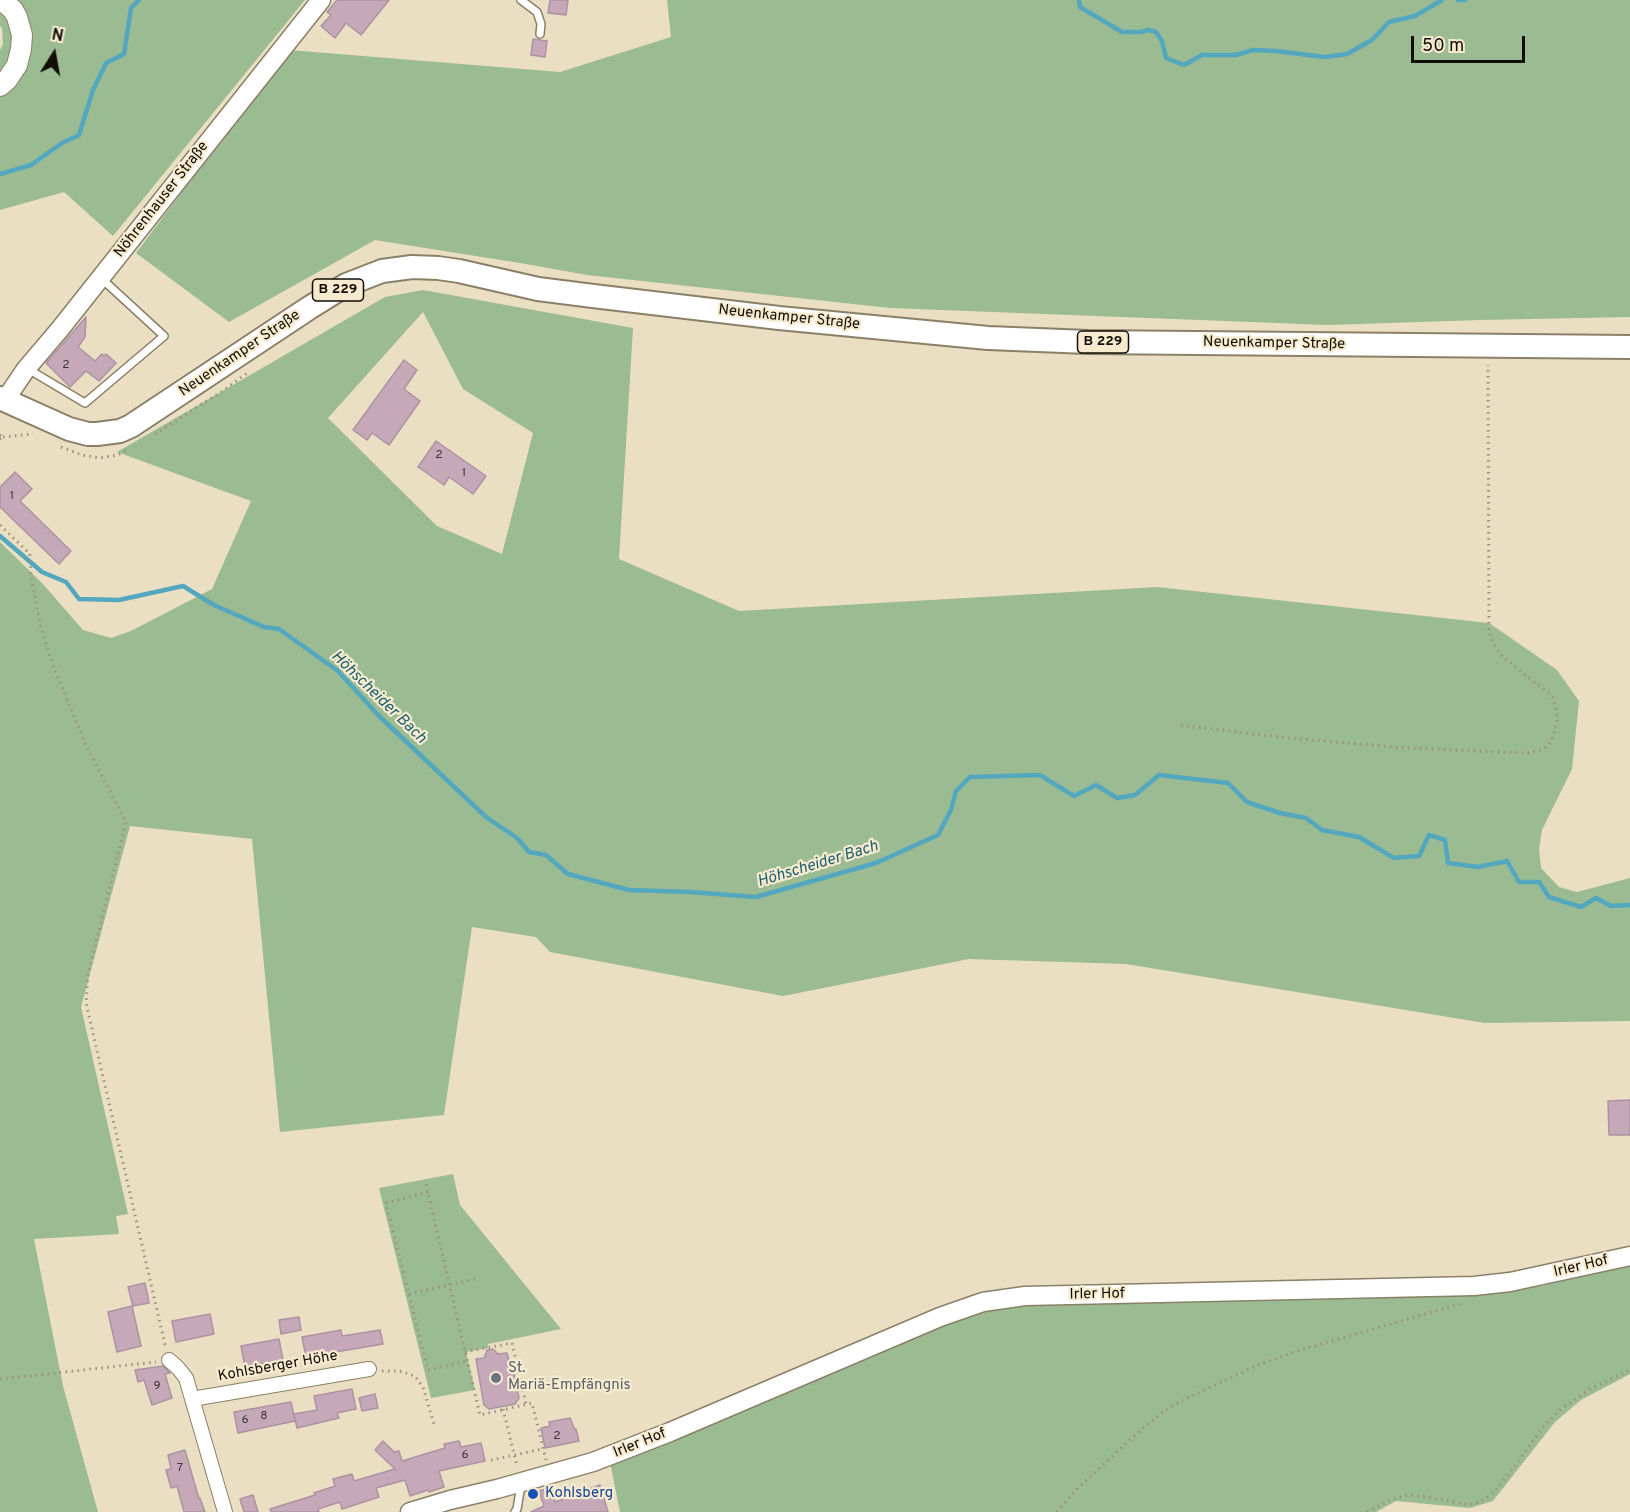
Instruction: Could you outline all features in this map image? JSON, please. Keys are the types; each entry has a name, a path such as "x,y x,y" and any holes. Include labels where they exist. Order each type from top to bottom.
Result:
{"main road":[{"path":"0,86 17,65 22,35 13,10 2,0"},
{"name":"Neuenkamper Straße","path":"2,401 78,431 97,434 120,431 346,285 382,271 412,267 459,271 538,289 593,296 779,318 988,338 1088,342 1630,347"}],"street":[{"name":"Nöhrenhauser Straße","path":"2,401 321,0"},
{"name":"Irler Hof","path":"410,1512 593,1462 670,1432 940,1317 982,1302 1025,1296 1474,1286 1510,1282 1630,1256"},
{"path":"169,1360 186,1378 225,1512"},
{"name":"Kohlsberger Höhe","path":"192,1399 369,1369"}],"lane":[{"path":"521,0 537,12 541,24 540,34"},
{"path":"26,369 86,403 164,336 101,277"},
{"path":"515,1512 521,1482"}],"path":[{"path":"1181,726 1279,737 1417,748 1528,753 1544,749 1549,744 1557,722 1553,699 1502,656 1491,639 1489,629 1488,346"},
{"path":"147,439 258,366"},
{"path":"1,437 34,434"},
{"path":"59,446 82,455 99,458 118,455 129,449"},
{"path":"0,525 30,554 31,577 41,628 53,666 86,745 126,822 88,975 86,1004 169,1360 0,1379"},
{"path":"426,1184 480,1415 532,1403 550,1474"},
{"path":"428,1192 386,1203 428,1370 467,1361"},
{"path":"409,1294 475,1279"},
{"path":"1057,1512 1078,1488 1143,1428 1170,1407 1185,1399 1258,1365 1297,1351 1468,1302"},
{"path":"465,1352 512,1343 526,1404"},
{"path":"369,1369 399,1371 415,1377 423,1387 434,1424"},
{"path":"1367,1512 1390,1500 1407,1495 1464,1504 1473,1504 1485,1499 1494,1492 1544,1426 1562,1408 1593,1388 1630,1370"},
{"path":"503,1409 521,1482"},
{"path":"491,1460 543,1449"}],"green space":[{"path":"0,0 305,0 113,236 64,192 0,210 0,50 3,44"},
{"path":"667,0 1630,0 1630,317 1328,325 890,308 587,275 375,240 229,322 136,253 289,50 560,72 671,37"},
{"path":"423,290 633,328 619,559 739,611 1157,587 1489,623 1557,670 1579,701 1572,769 1542,830 1539,849 1541,868 1559,887 1577,892 1630,878 1630,1021 1485,1023 1126,964 969,959 783,996 550,952 536,937 472,927 444,1115 280,1132 252,839 130,826 81,1007 128,1214 116,1216 119,1234 34,1239 63,1386 98,1512 0,1512 0,542 42,583 83,630 111,638 131,631 212,589 251,501 117,452 385,297","holes":["423,312 463,389 533,433 502,554 437,526 328,418"]},
{"path":"453,1174 460,1205 561,1329 488,1344 488,1348 466,1352 475,1390 431,1398 379,1188"},
{"path":"1630,1265 1630,1374 1581,1400 1555,1422 1493,1501 1470,1508 1396,1501 1376,1512 620,1512 610,1462 960,1317 1010,1306 1455,1296 1542,1286"}],"building":[{"path":"337,0 389,0 361,35 346,23 335,38 321,26 331,15 327,12"},
{"path":"550,0 568,0 566,15 548,13"},
{"path":"533,39 547,41 545,57 531,55"},
{"path":"86,317 85,337 78,347 95,361 102,354 104,356 106,354 116,363 99,381 86,371 70,387 46,363"},
{"path":"404,360 417,370 404,389 420,401 389,445 372,433 367,440 353,430"},
{"path":"436,441 486,476 473,494 449,477 444,485 418,467"},
{"path":"15,472 32,489 20,501 71,551 59,564 0,507 0,487"},
{"path":"1630,1100 1630,1135 1609,1135 1608,1101"},
{"path":"145,1283 149,1303 133,1306 128,1287"},
{"path":"132,1306 141,1346 117,1352 108,1312"},
{"path":"210,1314 214,1334 176,1342 172,1321"},
{"path":"299,1317 301,1330 281,1334 279,1320"},
{"path":"341,1330 342,1336 380,1330 383,1344 306,1357 302,1337"},
{"path":"279,1339 283,1360 245,1367 241,1346"},
{"name":"St. Mariä-Empfängnis","path":"493,1349 498,1354 507,1353 512,1363 519,1398 515,1404 489,1409 484,1405 476,1359 484,1358 487,1350"},
{"path":"163,1366 170,1373 165,1374 172,1398 152,1405 144,1380 138,1382 135,1370"},
{"path":"352,1389 356,1409 337,1413 339,1418 297,1428 294,1414 317,1410 314,1396"},
{"path":"375,1394 378,1408 362,1411 359,1398"},
{"path":"291,1402 295,1421 238,1433 234,1412"},
{"path":"570,1418 579,1441 545,1448 541,1428 550,1426 549,1422"},
{"path":"383,1441 394,1452 399,1451 402,1461 445,1448 444,1444 459,1441 461,1447 481,1443 485,1461 439,1471 444,1487 429,1492 428,1490 410,1496 405,1480 376,1488 379,1497 342,1509 340,1502 318,1509 319,1512 271,1512 270,1509 315,1495 314,1493 335,1486 333,1479 352,1474 354,1481 395,1469 375,1450"},
{"path":"185,1450 205,1512 184,1512 177,1486 171,1488 166,1470 171,1469 168,1455"},
{"path":"600,1485 608,1512 531,1512 544,1506 539,1491 550,1488 555,1502"},
{"path":"253,1495 258,1512 244,1512 240,1499"}],"waterway":[{"path":"0,174 31,165 62,143 79,135 93,90 106,63 124,54 131,8 139,0"},
{"path":"1079,0 1080,7 1122,32 1148,30 1156,32 1162,41 1166,58 1184,65 1202,55 1236,55 1253,50 1325,57 1347,54 1372,40 1389,22 1415,16 1442,0"},
{"path":"1458,0 1465,0"},
{"name":"Höhscheider Bach","path":"0,536 42,572 66,582 79,599 119,600 183,586 214,605 264,627 279,629 338,671 379,716 486,817 517,838 529,852 546,855 568,874 629,890 756,897 876,863 938,835 951,810 956,791 970,777 1040,775 1074,796 1096,785 1117,798 1135,795 1159,775 1228,783 1247,802 1280,813 1306,818 1322,830 1359,837 1394,858 1419,856 1429,835 1445,840 1448,863 1478,867 1507,861 1519,882 1539,882 1549,897 1581,907 1596,898 1611,906 1630,905"}],"place":[{"name":"St. Mariä-Empfängnis","path":"496,1378"},
{"name":"Kohlsberg","path":"533,1494"}]}
